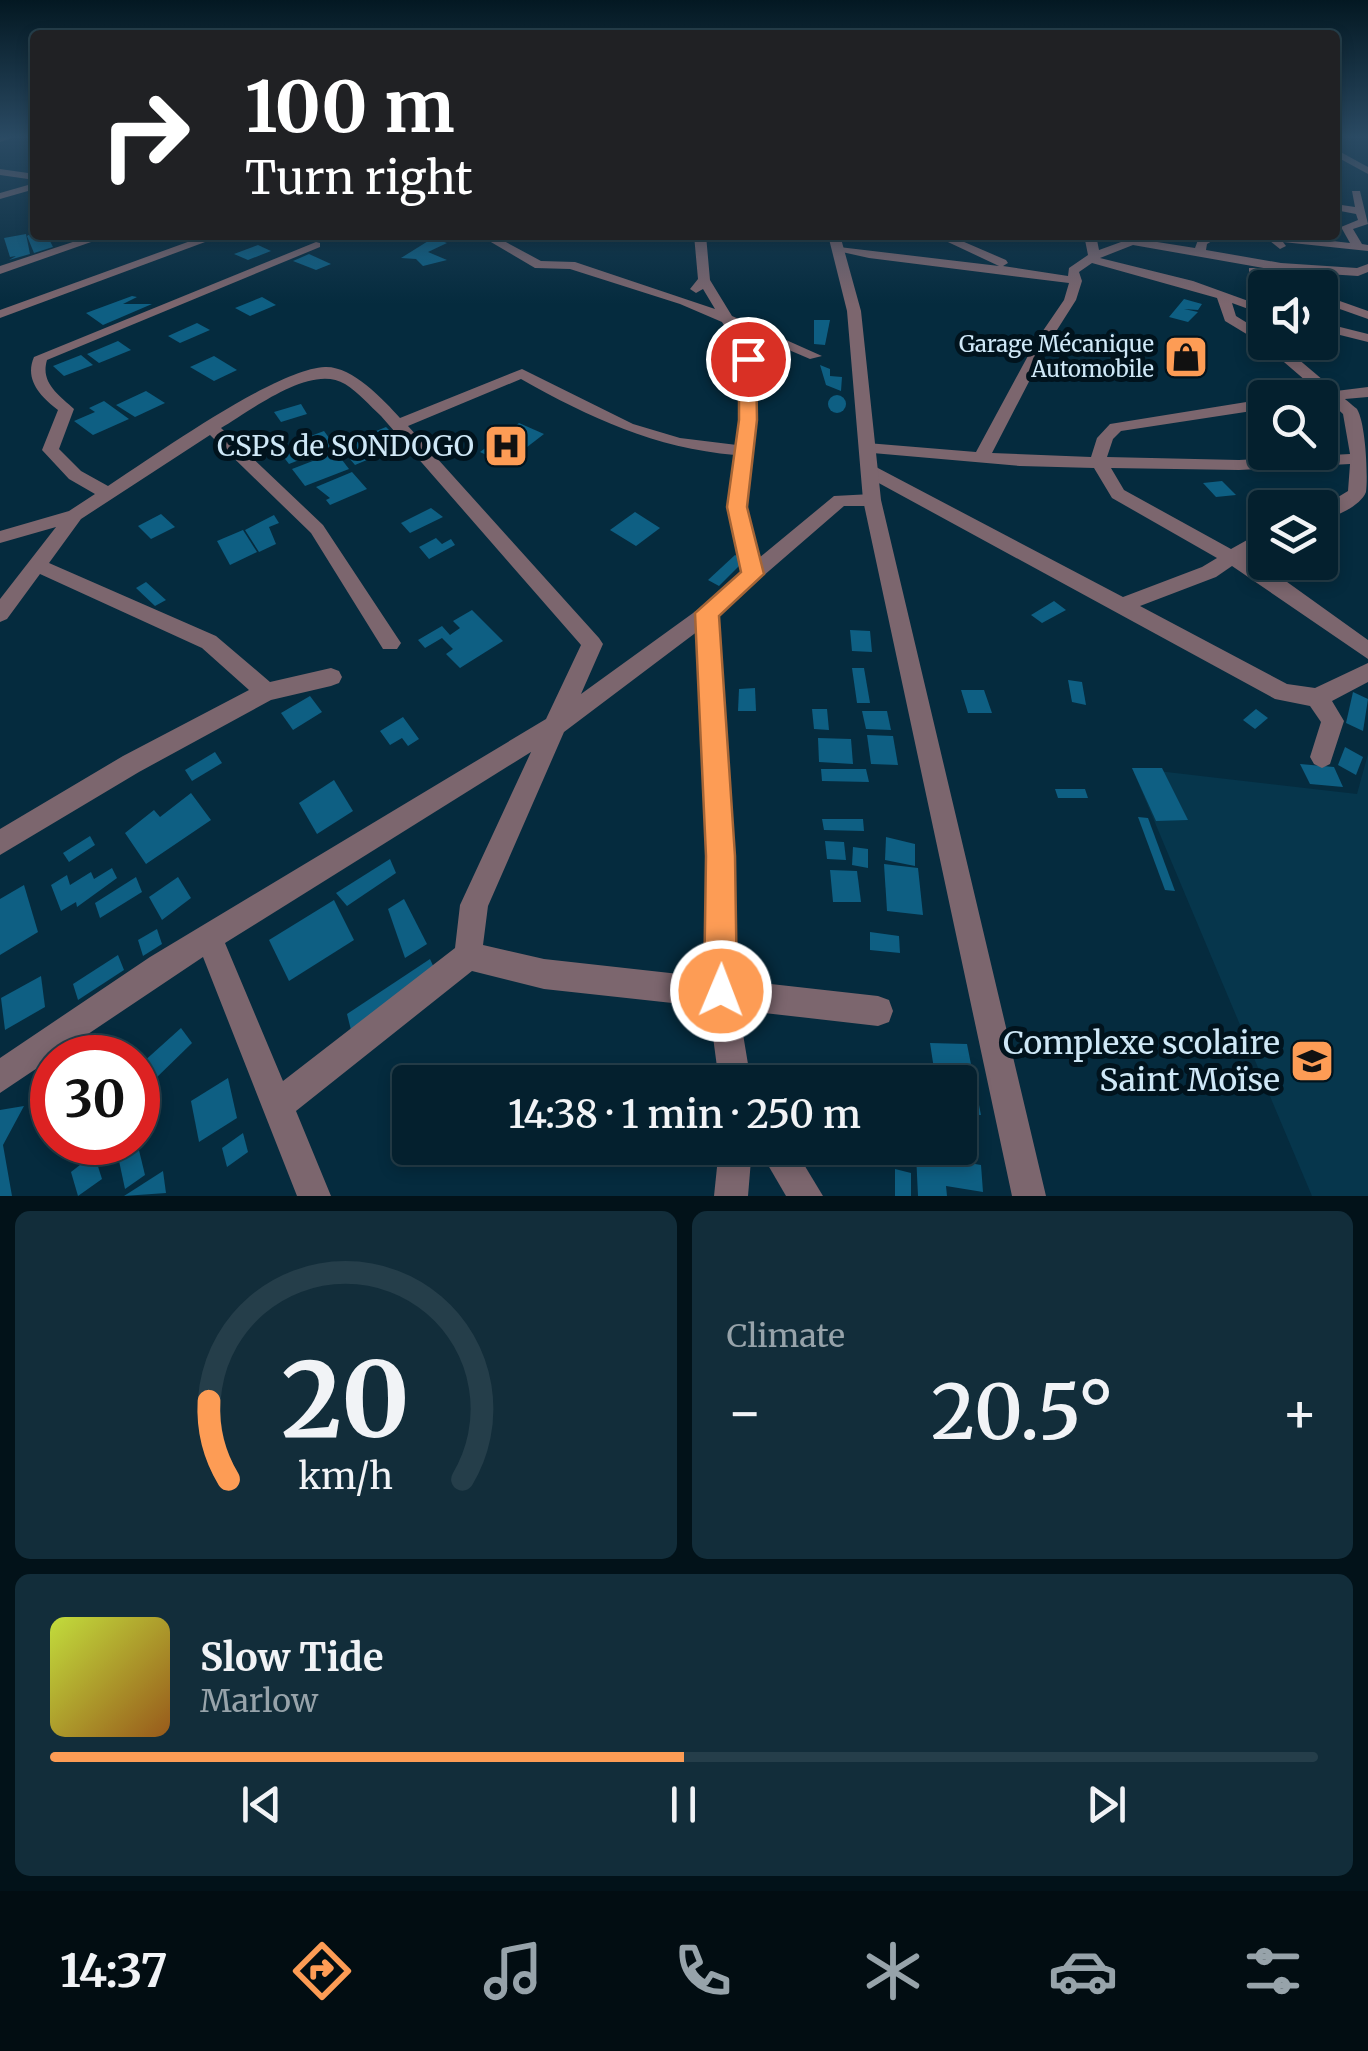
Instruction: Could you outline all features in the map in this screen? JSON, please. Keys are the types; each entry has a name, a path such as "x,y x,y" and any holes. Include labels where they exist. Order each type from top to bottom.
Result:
{"street":[{"path":"1362,193 1362,224 1347,227 1363,247"},
{"path":"1340,208 1362,212"},
{"path":"0,269 90,240"},
{"path":"0,314 204,240"},
{"path":"108,493 75,475 50,450 66,408 45,393 37,367 41,357 316,245 306,240"},
{"path":"494,240 540,265 571,265 684,302 726,316 815,356"},
{"path":"700,240 704,280 747,352 744,450 737,507 753,574"},
{"path":"950,240 1013,268"},
{"path":"1092,258 1093,240"},
{"path":"1126,240 1300,270"},
{"path":"1200,252 1206,240"},
{"path":"1276,240 1300,270"},
{"path":"1294,240 1363,247"},
{"path":"982,458 1043,341 1070,300 1076,281 1073,270 1132,241"},
{"path":"1029,1196 872,500 854,311 837,242 939,265 1013,268 1076,281"},
{"path":"1219,256 1251,270"},
{"path":"1092,258 1248,304"},
{"path":"1338,271 1368,268"},
{"path":"684,302 704,280"},
{"path":"1222,294 1222,306 1230,318 1248,329"},
{"path":"1338,304 1368,314"},
{"path":"1338,330 1368,338"},
{"path":"1291,360 1316,380"},
{"path":"0,614 18,596 76,515 211,427 287,384 326,371 351,381 397,425 592,644 474,905 468,956 277,1106"},
{"path":"397,425 522,373 639,435 702,448 744,450"},
{"path":"1338,395 1368,392"},
{"path":"1338,399 1356,424 1364,459 1352,499 1338,506"},
{"path":"1248,407 1116,427 1105,438 1098,460 1118,494 1262,574 1368,651"},
{"path":"211,427 317,529 390,643"},
{"path":"868,460 982,458 1238,465 1364,459"},
{"path":"868,460 1283,692 1316,698 1368,672"},
{"path":"0,1077 209,937 554,726 707,613 840,500 872,500"},
{"path":"0,537 76,515"},
{"path":"1123,605 1232,560 1248,548"},
{"path":"37,565 209,642 266,692"},
{"path":"707,613 720,856 721,991 732,1065"},
{"path":"0,842 131,764 266,692 331,677"},
{"path":"1316,698 1332,721 1322,757"},
{"path":"209,937 314,1196"},
{"path":"468,956 544,974 878,1011"},
{"path":"730,1196 734,1165"},
{"path":"786,1165 806,1196"}],"shaded area":[{"name":"Complexe scolaire Saint Moïse","path":"1368,754 1368,1196 1312,1196 1132,768 1357,794"}],"building":[{"path":"26,234 30,254 9,260 16,256 10,257 4,238"},
{"path":"30,234 30,240 50,240 53,247 34,253 27,236"},
{"path":"430,240 447,243 428,252 447,260 423,266 416,259 401,258"},
{"path":"258,245 271,251 248,260 234,254"},
{"path":"309,254 331,264 316,270 293,261"},
{"path":"137,297 123,304 152,304 103,325 86,313"},
{"path":"262,297 276,305 250,316 235,308"},
{"path":"1184,299 1202,304 1198,310 1184,309 1198,312 1188,322 1169,317"},
{"path":"814,320 830,320 825,345 814,344"},
{"path":"197,323 210,330 180,343 168,336"},
{"path":"118,341 131,350 99,363 87,354"},
{"path":"81,355 93,365 64,376 53,366"},
{"path":"214,356 237,370 214,381 190,367"},
{"path":"820,365 830,369 830,376 842,377 841,391 826,385"},
{"path":"146,391 165,403 135,417 116,405"},
{"path":"837,395 846,404 837,413 828,404"},
{"path":"104,401 129,419 93,435 74,421 95,412 89,408"},
{"path":"301,404 307,414 281,422 274,412"},
{"path":"519,423 544,434 505,464 480,452"},
{"path":"386,427 394,435 387,438 395,448 355,465 339,446"},
{"path":"324,431 335,446 289,464 282,455 297,450 292,443"},
{"path":"336,452 349,469 305,486 292,469"},
{"path":"352,472 367,489 330,505 326,500 330,498 316,487"},
{"path":"1222,481 1236,495 1216,497 1203,483"},
{"path":"431,508 443,517 410,533 401,523"},
{"path":"635,512 660,528 636,546 610,530"},
{"path":"161,514 175,527 151,539 138,526"},
{"path":"274,515 279,523 269,527 276,544 259,552 245,530"},
{"path":"243,530 257,552 230,565 217,541"},
{"path":"436,538 442,544 451,539 455,545 429,559 419,547"},
{"path":"735,555 745,560 719,586 708,580"},
{"path":"146,582 166,600 155,606 136,588"},
{"path":"1054,601 1066,610 1042,623 1031,615"},
{"path":"472,610 503,641 460,668 446,654 453,649 442,638 425,648 418,640 442,626 450,635 460,628 453,621"},
{"path":"850,630 870,631 872,652 852,651"},
{"path":"852,668 864,668 870,703 857,703"},
{"path":"1068,680 1082,682 1086,705 1072,702"},
{"path":"755,688 756,711 738,711 739,689"},
{"path":"961,690 984,690 992,713 968,713"},
{"path":"1353,692 1368,699 1363,731 1346,723"},
{"path":"310,696 322,712 293,730 281,713"},
{"path":"812,709 827,709 829,730 814,729"},
{"path":"1256,709 1268,718 1255,729 1243,720"},
{"path":"862,711 887,711 891,730 866,729"},
{"path":"403,717 419,739 408,746 402,738 390,745 380,731"},
{"path":"867,735 893,736 898,765 871,764"},
{"path":"818,738 851,739 853,764 819,762"},
{"path":"1345,747 1363,757 1356,775 1338,765"},
{"path":"215,752 222,763 192,781 185,770"},
{"path":"1300,764 1334,767 1343,787 1310,784"},
{"path":"1132,768 1162,768 1188,820 1156,821"},
{"path":"821,769 866,769 869,782 822,781"},
{"path":"334,780 353,811 317,834 299,803"},
{"path":"1055,789 1085,789 1088,798 1058,798"},
{"path":"191,793 211,820 146,864 125,833 154,810 160,817"},
{"path":"1138,817 1148,818 1175,891 1165,890"},
{"path":"822,819 863,819 864,831 824,830"},
{"path":"90,836 95,845 69,862 63,853"},
{"path":"886,837 915,844 915,866 885,860"},
{"path":"825,841 844,842 846,860 827,859"},
{"path":"853,847 868,849 868,868 852,865"},
{"path":"390,859 396,873 347,906 336,893"},
{"path":"884,864 918,868 923,915 887,911"},
{"path":"112,868 117,878 77,907 76,902 61,911 51,885 67,875 70,885 91,872 94,879"},
{"path":"830,870 857,871 861,902 833,902"},
{"path":"136,877 142,892 100,918 95,903"},
{"path":"178,877 191,898 162,920 149,897"},
{"path":"24,885 38,932 0,955 0,899"},
{"path":"404,899 427,944 405,958 388,909"},
{"path":"334,900 354,940 289,981 269,940"},
{"path":"157,929 162,944 143,956 138,940"},
{"path":"870,932 899,936 900,953 870,950"},
{"path":"118,955 124,970 78,1000 73,984"},
{"path":"430,959 435,970 351,1030 347,1014"},
{"path":"41,976 45,1007 5,1030 1,998"},
{"path":"181,1028 192,1043 160,1074 160,1047"},
{"path":"930,1043 967,1044 971,1065 933,1065"},
{"path":"228,1078 237,1118 199,1142 191,1101"},
{"path":"24,1106 3,1145 12,1196 0,1196 0,1110"},
{"path":"243,1133 248,1152 227,1167 222,1148"},
{"path":"80,1165 98,1165 102,1179 78,1196 71,1172"},
{"path":"120,1165 143,1165 145,1175 125,1189"},
{"path":"917,1165 981,1165 983,1192 946,1186 947,1196 918,1196"},
{"path":"895,1169 911,1173 911,1196 895,1196"},
{"path":"163,1171 166,1193 124,1196"}],"place":[{"name":"Garage Mécanique Automobile","path":"1186,357"},
{"name":"CSPS de SONDOGO","path":"506,446"},
{"name":"Complexe scolaire Saint Moïse","path":"1312,1061"}],"route":[{"path":"721,991 722,909 713,669 707,613 753,574 737,507 748,420 748,359"}]}
